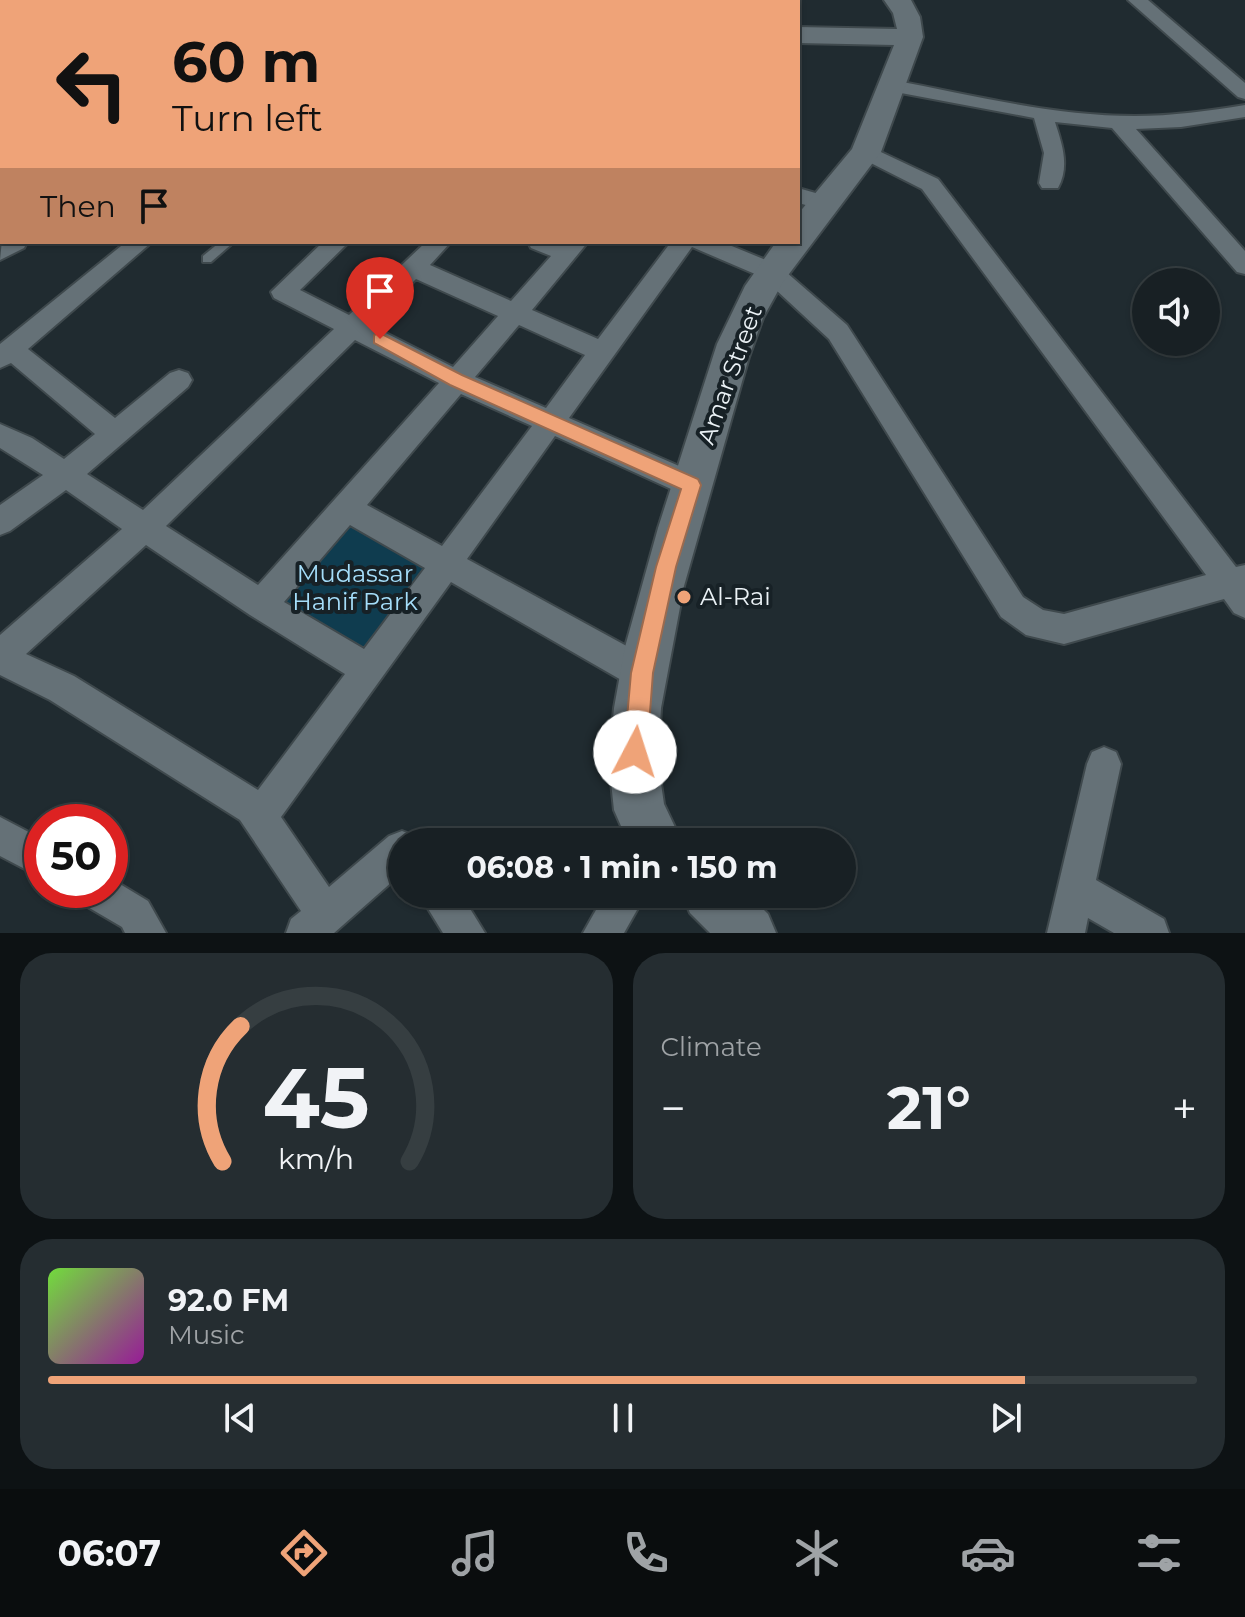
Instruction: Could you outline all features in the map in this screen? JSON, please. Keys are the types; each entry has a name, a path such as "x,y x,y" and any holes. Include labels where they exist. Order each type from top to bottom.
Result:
{"main road":[{"path":"800,230 811,199 866,152 910,37 910,23 904,7 897,0"},
{"path":"800,35 910,37"},
{"name":"Amar Street","path":"646,828 635,793 642,673 666,567 740,331 782,257"},
{"path":"723,908 749,933"}],"street":[{"path":"1137,0 1245,93"},
{"path":"892,86 1042,113 1119,123 1245,111"},
{"path":"1042,113 1055,153 1050,183"},
{"path":"1119,123 1245,266"},
{"path":"711,244 782,257 838,332 1012,607 1037,624 1064,629 1240,588 930,184 866,152"},
{"path":"114,433 6,353 139,244"},
{"path":"336,244 283,292 354,325 456,380 692,485"},
{"path":"388,861 315,924 253,807 74,696 0,657 145,527 438,244"},
{"path":"552,244 572,247"},
{"path":"260,817 682,244"},
{"path":"261,605 572,247"},
{"path":"414,268 603,352"},
{"path":"0,522 65,475 179,380"},
{"path":"7,447 65,475 261,605 369,670"},
{"path":"346,508 642,673"},
{"path":"1066,933 1104,764"},
{"path":"0,835 24,849"},
{"path":"1077,890 1150,933"},
{"path":"125,908 135,914 147,933"},
{"path":"448,908 466,933"},
{"path":"602,933 618,908"}],"lane":[{"path":"207,259 226,244"}],"green space":[{"name":"Mudassar Hanif Park","path":"346,508 448,564 369,670 261,605"}],"place":[{"name":"Al-Rai","path":"684,597"}],"route":[{"path":"380,339 456,380 692,485 666,567 642,673 635,752"}]}
